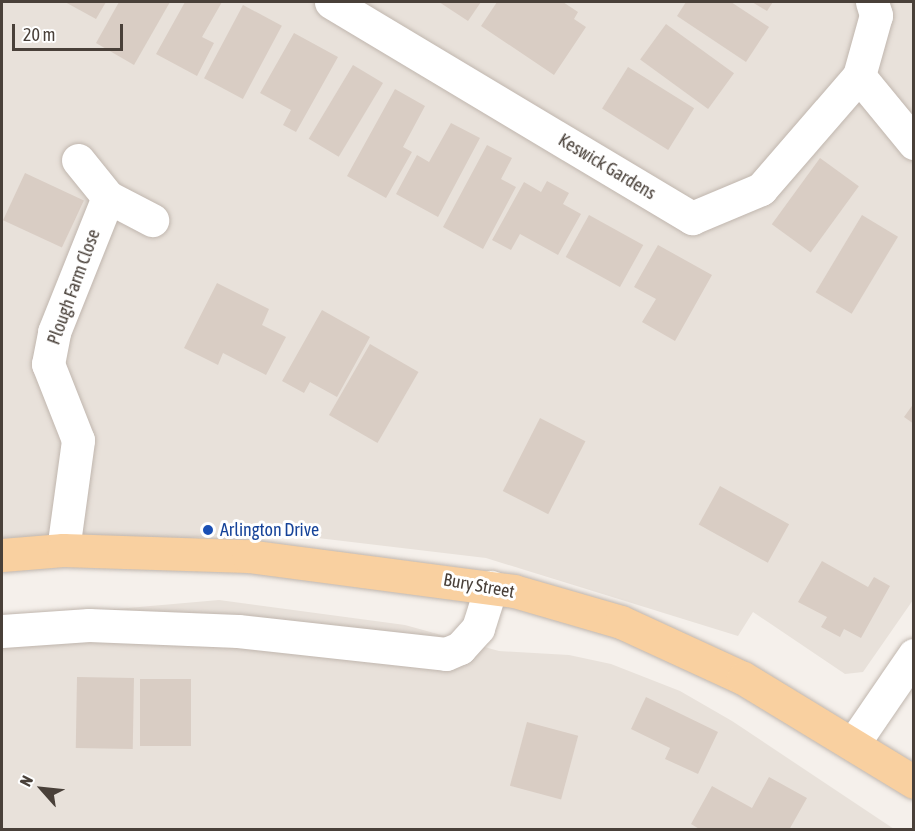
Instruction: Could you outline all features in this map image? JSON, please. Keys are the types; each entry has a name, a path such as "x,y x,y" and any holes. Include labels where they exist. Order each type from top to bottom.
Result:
{"main road":[{"name":"Bury Street","path":"2,555 63,550 248,556 490,586 621,622 743,678 914,782"}],"street":[{"name":"Keswick Gardens","path":"331,2 692,218 761,189 859,76"},
{"path":"872,2 876,15 859,76 914,143"},
{"path":"78,160 108,197 152,220"},
{"name":"Plough Farm Close","path":"63,550 78,440 48,364 54,332 108,197"},
{"path":"2,631 89,625 238,631 446,654 460,648 478,628 490,586"},
{"path":"853,744 914,655"}],"shaded area":[{"path":"2,2 913,2 913,600 863,672 845,674 753,612 738,636 486,558 259,531 2,557"},
{"path":"219,600 405,625 499,651 569,655 611,664 680,691 732,721 894,829 2,830 2,619"}],"building":[{"path":"65,2 106,2 96,19"},
{"path":"119,2 170,2 134,65 96,43"},
{"path":"185,2 222,2 202,37 214,43 197,76 156,54"},
{"path":"439,2 481,2 468,21"},
{"path":"497,2 563,2 578,12 574,19 586,27 554,75 481,26"},
{"path":"686,2 731,2 769,27 746,62 677,16"},
{"path":"752,2 773,2 767,11"},
{"path":"243,5 282,26 243,99 204,78"},
{"path":"666,24 734,73 708,109 640,60"},
{"path":"294,33 338,57 296,132 283,125 291,110 260,93"},
{"path":"353,65 383,83 339,157 309,139"},
{"path":"628,67 694,108 668,150 602,109"},
{"path":"395,89 425,106 403,147 412,152 386,198 347,176"},
{"path":"451,123 480,138 438,217 396,194 417,155 429,162"},
{"path":"487,145 512,158 501,179 516,187 483,249 443,227"},
{"path":"820,158 859,186 811,253 772,224"},
{"path":"25,173 84,200 62,248 3,220"},
{"path":"547,181 569,193 563,204 581,214 558,255 520,234 511,250 492,240 524,182 541,192"},
{"path":"589,215 643,245 620,287 566,257"},
{"path":"862,215 898,237 852,314 816,292"},
{"path":"658,245 712,275 675,341 642,322 656,299 634,287"},
{"path":"217,283 269,309 262,325 286,337 266,375 223,353 218,365 184,348"},
{"path":"322,310 370,337 337,397 310,382 304,393 282,381"},
{"path":"370,344 418,372 377,443 329,415"},
{"path":"914,403 914,424 904,417"},
{"path":"540,418 585,441 548,514 503,491"},
{"path":"720,486 789,524 768,563 699,524"},
{"path":"822,561 868,587 874,577 890,586 861,638 844,629 840,637 821,627 827,617 798,602"},
{"path":"77,677 134,678 133,749 76,748"},
{"path":"140,679 191,679 191,746 140,746"},
{"path":"646,697 718,732 698,774 665,759 670,748 631,729"},
{"path":"527,722 578,736 561,799 510,786"},
{"path":"769,777 807,798 789,830 701,830 691,824 712,786 752,808"}],"place":[{"name":"Arlington Drive","path":"208,530"}]}
